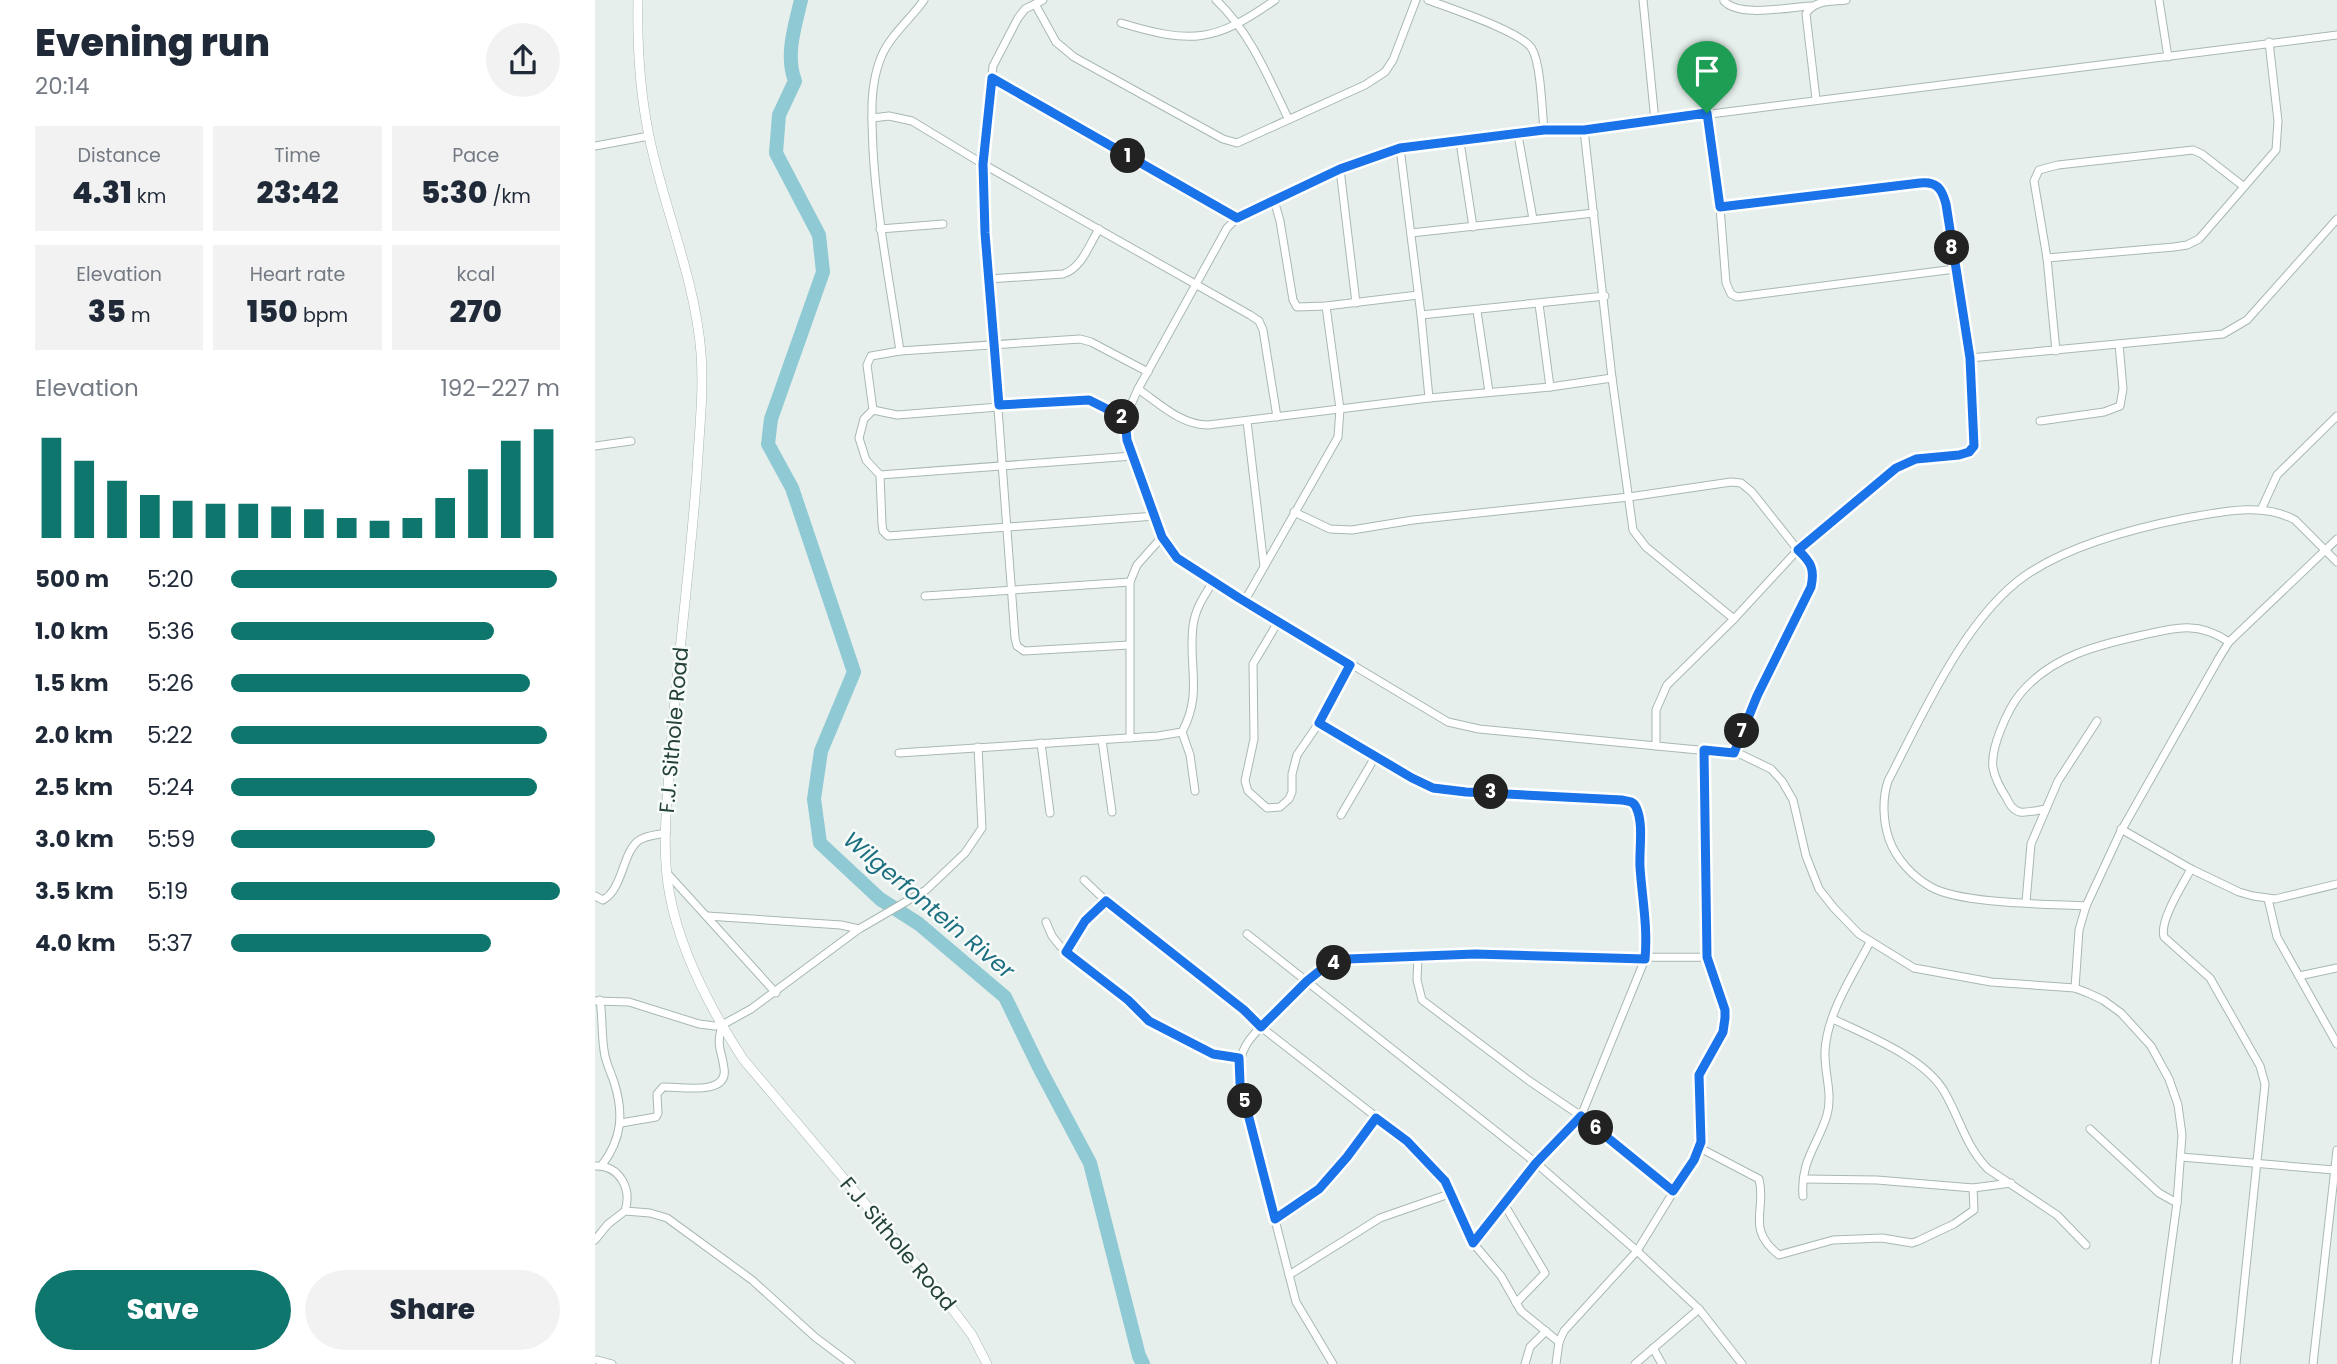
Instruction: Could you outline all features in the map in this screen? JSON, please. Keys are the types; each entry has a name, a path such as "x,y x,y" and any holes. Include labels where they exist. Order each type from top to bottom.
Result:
{"street":[{"name":"F.J. Sithole Road","path":"638,0 637,30 649,136 696,314 702,392 691,559 674,712 666,833 669,894 687,956 743,1059 938,1290 972,1335 987,1364"},
{"path":"900,351 880,229 872,93 880,59 924,0"},
{"path":"1216,0 1238,24 1288,118"},
{"path":"1121,23 1163,35 1193,38 1238,24 1275,0"},
{"path":"1129,645 1021,650 1015,638 988,279 983,164 996,59 1018,18 1025,9 1039,2 1056,42 1068,53 1223,139 1237,143 1365,85 1385,72 1393,60 1416,0"},
{"path":"1428,0 1515,35 1530,45 1536,58 1544,130"},
{"path":"1643,0 1655,121"},
{"path":"1724,1 1730,7 1744,10 1811,6 1846,0"},
{"path":"2159,0 2168,57"},
{"path":"1811,6 1806,20 1817,99"},
{"path":"2155,1364 2177,1203 2182,1135 2178,1105 2169,1079 2151,1046 2121,1013 2103,1000 2075,988 1991,982 1914,968 1870,942 1859,934 1819,889 1807,856 1793,800 1783,781 1771,769 1740,754 1463,726 1433,714 1350,665 1182,563 1162,537 1133,456 1125,429 1125,418 1138,389 1198,285 1227,228 1237,218 1340,169 1400,148 1544,130 1584,130 2337,36"},
{"path":"2047,258 2187,245 2199,239 2243,186 2271,158 2278,143 2269,43"},
{"path":"992,78 1237,218"},
{"path":"1707,113 1720,207 1724,273 1731,294 1737,297 1955,269"},
{"path":"872,118 889,116 912,121 1258,321 1266,342 1277,417"},
{"path":"1584,130 1631,525 1640,540 1734,619"},
{"path":"1518,135 1533,219"},
{"path":"595,146 649,136"},
{"path":"1460,142 1473,227"},
{"path":"1400,148 1429,398"},
{"path":"2056,351 2047,258 2034,181 2039,170 2193,150 2243,186"},
{"path":"1340,169 1356,303"},
{"path":"1656,746 1656,710 1667,685 1734,619 1798,550 1896,468 1916,459 1959,455 1969,452 1974,446 1970,358 1942,190 1933,183 1920,183 1720,207"},
{"path":"1274,200 1297,307 1303,309 1418,295"},
{"path":"1411,233 1594,213"},
{"path":"1970,358 2223,334 2248,320 2337,219"},
{"path":"880,229 943,224"},
{"path":"988,279 1063,274 1072,271 1098,229"},
{"path":"1421,315 1605,296"},
{"path":"1539,304 1550,387"},
{"path":"1244,601 1338,437 1340,410 1326,306"},
{"path":"1478,311 1489,392"},
{"path":"873,410 867,371 868,359 871,356 900,351 1084,340 1148,372"},
{"path":"2040,421 2104,412 2120,406 2123,389 2119,345"},
{"path":"1138,389 1189,424 1208,425 1429,398 1550,387 1612,377"},
{"path":"873,410 897,415 1089,400 1125,418"},
{"path":"873,410 864,419 859,438 866,460 880,475 881,524 888,536 1155,516"},
{"path":"2261,510 2277,475 2337,416"},
{"path":"1247,421 1264,566"},
{"path":"595,446 631,441"},
{"path":"880,475 1133,456"},
{"path":"1294,512 1329,529 1352,530 1413,520 1629,497 1737,482 1752,492 1812,567 1811,587 1757,696 1734,753"},
{"path":"2086,906 1966,897 1933,888 1913,874 1891,845 1886,824 1886,789 1941,681 1973,629 2002,595 2047,562 2108,539 2169,522 2232,511 2261,510 2287,516 2295,520 2337,562"},
{"path":"1130,738 1130,582 1137,565 1162,537"},
{"path":"2075,988 2079,930 2086,906 2122,829 2229,642 2337,540"},
{"path":"925,596 1130,582"},
{"path":"1195,791 1190,755 1182,732 1191,714 1194,698 1194,620 1201,600 1213,582"},
{"path":"1279,622 1253,664 1254,739 1245,784 1248,791 1264,805 1280,807 1289,799 1297,755 1319,723 1350,665"},
{"path":"2046,808 2019,812 2012,807 1996,779 1993,765 1996,743 2020,694 2073,654 2095,646 2189,626 2218,634 2229,642"},
{"path":"2026,902 2031,844 2058,781 2097,721"},
{"path":"1319,723 1433,788 1622,800 1633,802 1636,806 1647,925 1645,959 1581,1116 1536,1163 1473,1243"},
{"path":"899,752 1102,740 1182,732"},
{"path":"1102,740 1112,812"},
{"path":"1041,743 1050,813"},
{"path":"595,1240 608,1224 625,1211 628,1195 621,1178 613,1169 599,1166 615,1145 621,1123 616,1087 605,1055 604,1021 598,1001 629,1002 699,1024 722,1024 776,993 859,929 926,890 965,853 982,828 978,747"},
{"path":"1556,1364 1559,1342 1573,1319 1637,1251 1700,1148 1699,1075 1725,1025 1725,1010 1707,957 1704,750"},
{"path":"1341,815 1375,757"},
{"path":"2122,829 2191,869 2239,892 2268,899 2337,884"},
{"path":"595,896 603,900 607,898 639,839 666,833"},
{"path":"2191,869 2162,932 2164,937 2210,978 2260,1066 2266,1094 2236,1364"},
{"path":"667,873 776,993"},
{"path":"1084,880 1106,901 1428,1161 1452,1193 1473,1243 1501,1276 1516,1303 1526,1316 1559,1342"},
{"path":"2268,899 2277,937 2337,1044"},
{"path":"1066,952 1085,921 1106,901"},
{"path":"706,916 841,925 859,929"},
{"path":"1046,922 1052,936 1066,952 1128,1000 1149,1021 1213,1054 1239,1058"},
{"path":"1247,934 1536,1163 1699,1309 1742,1364"},
{"path":"1803,1196 1810,1150 1828,1113 1830,1095 1825,1052 1828,1031 1870,942"},
{"path":"1333,1364 1298,1308 1289,1275 1240,1083 1239,1058 1248,1040 1307,981 1327,965 1337,961 1475,954 1645,959 1707,957"},
{"path":"1418,956 1417,980 1422,1000 1528,1080 1581,1116 1673,1191"},
{"path":"2299,976 2337,968"},
{"path":"1833,1019 1910,1059 1936,1080 1946,1094 1965,1138 1987,1169 2057,1215 2086,1245"},
{"path":"621,1123 656,1117 659,1113 657,1094 663,1087 700,1088 720,1083 724,1069 717,1044 722,1024"},
{"path":"1275,1219 1319,1189 1376,1118"},
{"path":"2090,1129 2159,1193 2177,1203"},
{"path":"1700,1148 1759,1179 1758,1223 1763,1237 1779,1255 1833,1240 1882,1238 1912,1243 1918,1241 1954,1224 1974,1210 1973,1188"},
{"path":"2313,1364 2337,1150"},
{"path":"2181,1157 2334,1170"},
{"path":"1804,1179 1877,1180 1973,1188 2011,1183"},
{"path":"1289,1275 1380,1218 1452,1193"},
{"path":"1504,1204 1545,1273 1516,1303"},
{"path":"625,1211 650,1213 667,1218 752,1280 815,1337 851,1364"},
{"path":"1635,1364 1699,1309"},
{"path":"1525,1364 1530,1347 1546,1331"},
{"path":"1653,1348 1662,1364"},
{"path":"595,1351 598,1362 612,1364"}],"waterway":[{"name":"Wilgerfontein River","path":"801,0 791,51 795,81 779,115 776,153 819,235 823,272 771,419 768,444 792,488 854,672 821,751 814,799 820,843 880,899 919,924 1005,997 1090,1163 1143,1364"}],"route":[{"path":"992,78 1237,218 1340,169 1400,148 1544,130 1584,130 1707,113 1720,207 1928,182 1939,186 1946,204 1970,358 1974,446 1969,452 1959,455 1916,459 1896,468 1798,550 1812,567 1811,587 1757,696 1734,753 1704,750 1707,957 1725,1010 1725,1025 1699,1075 1699,1150 1673,1191 1581,1116 1536,1163 1473,1243 1445,1181 1407,1141 1376,1118 1319,1189 1275,1219 1240,1083 1239,1058 1213,1054 1157,1026 1128,1000 1072,958 1066,952 1085,921 1106,901 1244,1010 1261,1027 1327,965 1348,959 1475,954 1645,959 1647,925 1640,867 1638,814 1633,802 1622,800 1433,788 1319,723 1350,665 1177,558 1162,537 1127,440 1125,418 1089,400 999,405 985,233 983,164 992,78"}]}
